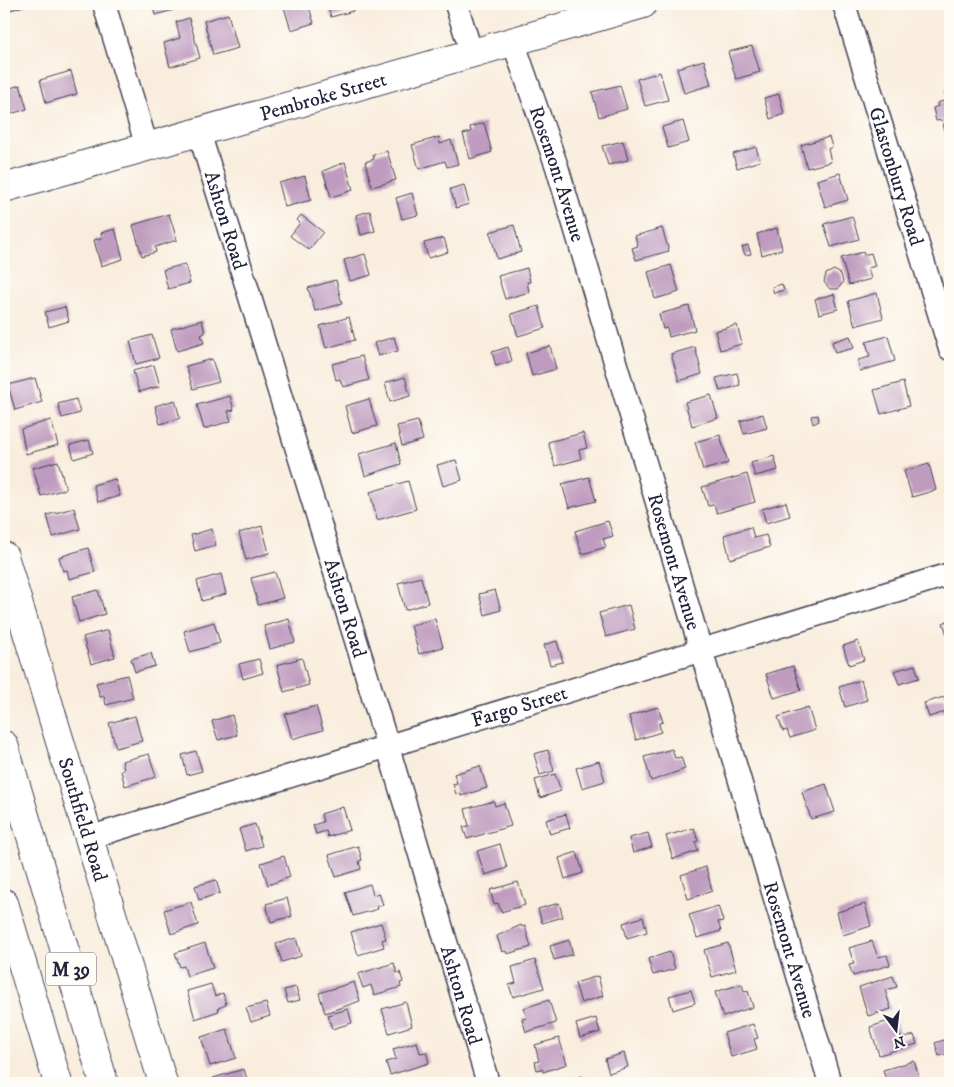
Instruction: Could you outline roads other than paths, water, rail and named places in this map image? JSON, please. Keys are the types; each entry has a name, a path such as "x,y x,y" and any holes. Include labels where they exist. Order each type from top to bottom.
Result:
{"main road":[{"name":"Pembroke Street","path":"4,188 643,4"},
{"name":"Southfield Road","path":"4,556 163,1083"},
{"name":"M 39","path":"4,745 104,1083"},
{"name":"M 39","path":"4,903 58,1083"},
{"path":"41,1028 53,1083"}],"street":[{"path":"104,4 147,147"},
{"path":"456,4 472,54"},
{"name":"Glastonbury Road","path":"844,4 950,349"},
{"name":"Rosemont Avenue","path":"513,42 557,167 830,1083"},
{"name":"Ashton Road","path":"199,132 388,747 488,1083"},
{"name":"Fargo Street","path":"88,838 950,574"}]}
